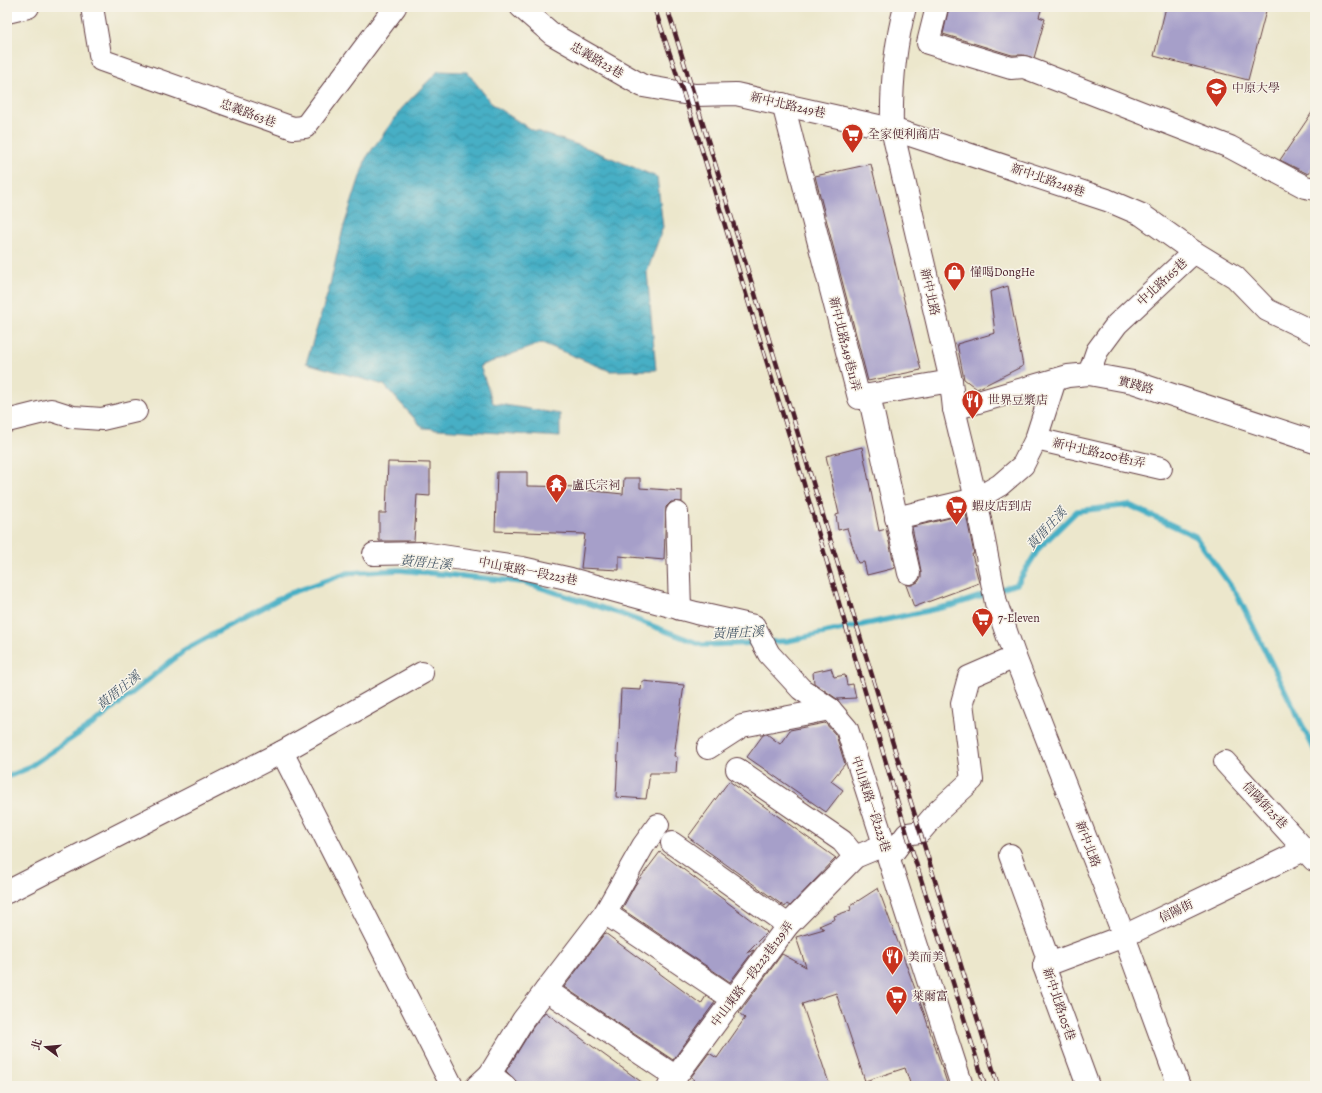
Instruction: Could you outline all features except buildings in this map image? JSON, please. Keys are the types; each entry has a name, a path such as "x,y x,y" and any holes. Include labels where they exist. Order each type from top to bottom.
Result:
{"street":[{"path":"7,12 28,7"},
{"name":"忠義路63巷","path":"92,7 101,60 293,128 305,127 395,7"},
{"name":"忠義路23巷","path":"521,7 552,34 643,86 682,92"},
{"name":"新中北路","path":"905,7 896,40 891,87 892,129 951,381 954,409 976,499 996,603 1015,658 1124,936 1179,1086"},
{"path":"937,7 928,42 1011,68 1024,67 1230,147 1305,187 1315,189"},
{"name":"新中北路249巷","path":"682,92 695,95 736,94 892,129"},
{"name":"新中北路249巷11弄","path":"783,104 859,398 869,395 909,573"},
{"name":"新中北路248巷","path":"892,129 1107,200 1142,215 1194,252"},
{"name":"中北路165巷","path":"1090,374 1097,351 1117,324 1194,252 1235,277 1266,310 1315,333"},
{"name":"實踐路","path":"954,409 1068,376 1090,374 1133,382 1315,442"},
{"path":"896,518 976,499 1000,485 1023,465 1036,439 1055,380"},
{"path":"869,395 951,381"},
{"path":"7,421 51,410 73,417 102,419 136,411"},
{"name":"新中北路200巷1弄","path":"1036,439 1161,468"},
{"path":"677,513 680,609"},
{"name":"中山東路一段223巷","path":"374,554 422,553 522,568 571,579 680,609 754,626 769,654 801,689 830,709 847,729 962,1086"},
{"path":"886,852 907,834 920,832 938,811 972,780 962,703 969,677 1015,658"},
{"path":"7,892 282,752 422,673"},
{"path":"708,748 742,726 830,709"},
{"path":"282,752 452,1086"},
{"name":"信陽街25巷","path":"1225,762 1310,855"},
{"path":"737,769 842,841 855,857"},
{"path":"491,1082 523,1020 604,913 643,846 658,825"},
{"path":"672,843 788,925"},
{"name":"中山東路一段223巷129弄","path":"672,1081 788,925 855,857 886,852"},
{"name":"新中北路105巷","path":"1010,855 1047,956 1044,966 1088,1086"},
{"name":"信陽街","path":"1044,966 1124,936 1310,855"},
{"path":"604,913 733,999"},
{"path":"546,990 672,1081"}],"water":[{"path":"438,71 467,72 493,105 530,129 587,148 657,177 663,227 647,272 656,370 610,371 542,343 480,366 493,403 560,414 560,437 423,428 384,385 306,363 329,289 343,229 366,158 402,108"}],"waterway":[{"name":"黃厝庄溪","path":"998,590 1017,584 1039,548 1077,511 1129,505 1195,536 1238,596 1315,751"},
{"name":"黃厝庄溪","path":"7,777 26,769 96,722 186,649 288,594 348,573 399,570 523,582 624,615 702,645 758,643"},
{"name":"黃厝庄溪","path":"768,642 787,641 954,605 990,593"}],"railway":[{"path":"654,7 697,134 801,474 907,834 985,1086"},
{"path":"667,7 998,1086"}],"place":[{"name":"中原大學","path":"1216,108"},
{"name":"全家便利商店","path":"852,154"},
{"name":"懂喝DongHe","path":"954,292"},
{"name":"世界豆漿店","path":"973,420"},
{"name":"盧氏宗祠","path":"557,504"},
{"name":"蝦皮店到店","path":"956,526"},
{"name":"7-Eleven","path":"983,638"},
{"name":"美而美","path":"893,976"},
{"name":"萊爾富","path":"897,1016"}]}
